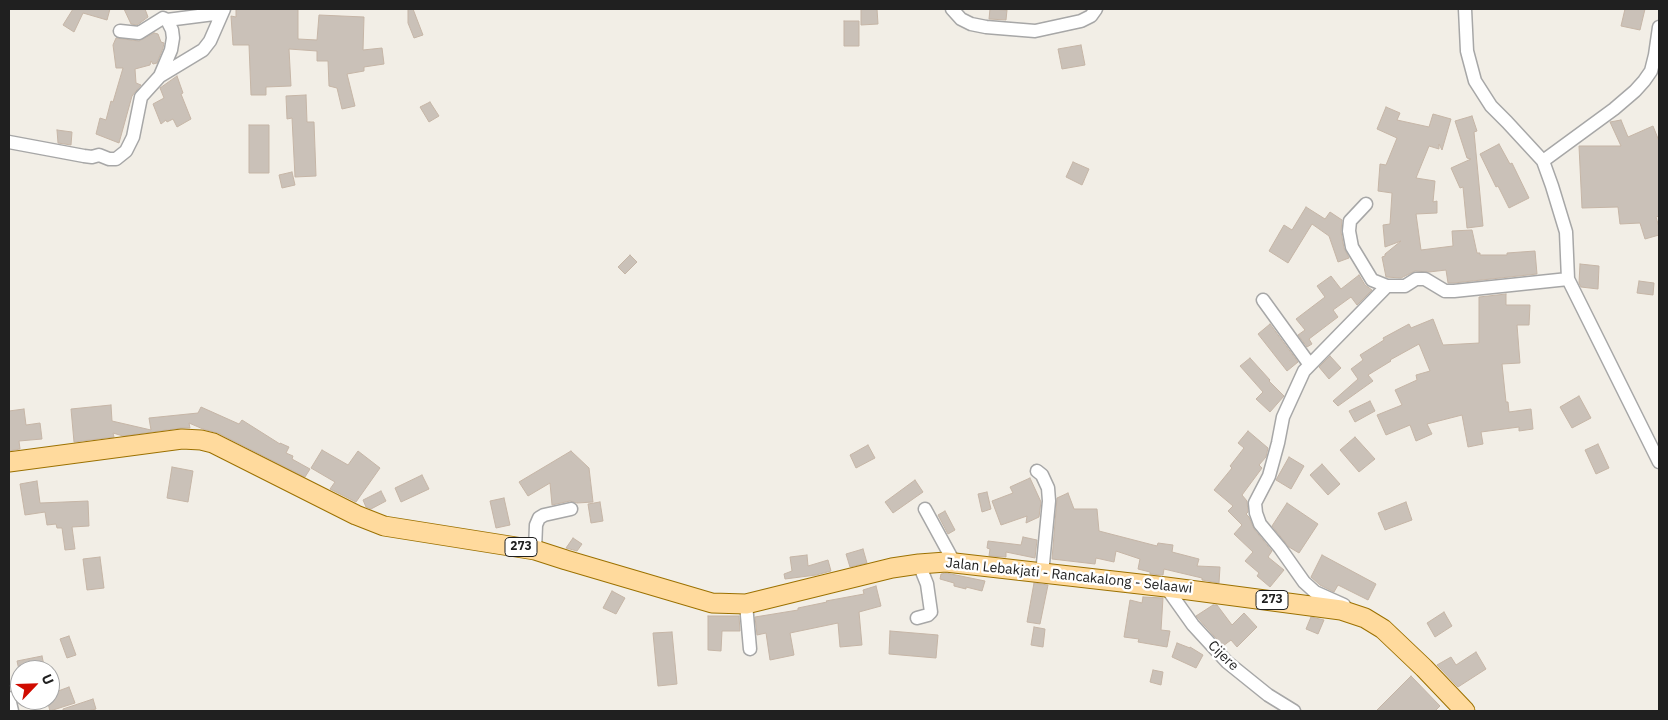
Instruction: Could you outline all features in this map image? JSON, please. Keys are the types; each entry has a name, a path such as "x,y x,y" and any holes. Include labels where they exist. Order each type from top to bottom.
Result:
{"main road":[{"name":"Jalan Lebakjati - Rancakalong - Selaawi","path":"9,462 182,439 201,440 213,443 356,515 384,526 535,550 712,603 746,604 892,568 935,562 1166,587 1341,610 1365,618 1382,629 1424,668 1465,711"}],"street":[{"path":"952,9 961,19 971,24 1035,31 1081,21 1091,16 1096,9"},
{"path":"1465,9 1467,51 1475,81 1491,106 1542,161 1566,232 1568,279 1659,462"},
{"path":"120,31 139,33 163,18 167,20 223,11"},
{"path":"9,142 84,156 92,157 99,155 116,159 126,151 133,138 141,96 160,76 203,50 210,41 223,11"},
{"path":"160,76 173,38 172,30 167,20"},
{"path":"1542,161 1614,109 1644,81 1651,71 1659,27"},
{"path":"1366,204 1350,221 1349,231 1352,247 1372,280 1387,286 1404,286 1416,279 1424,279 1445,291 1454,291 1568,279"},
{"path":"1365,618 1354,609 1309,588 1260,524 1255,503 1271,470 1283,417 1298,383 1310,365 1387,286"},
{"path":"1263,300 1310,365"},
{"path":"1037,471 1042,475 1048,488 1049,501 1042,574"},
{"path":"535,550 536,525 539,518 544,515 571,509"},
{"path":"925,509 955,564"},
{"path":"917,618 928,615 931,612 927,584 919,564"},
{"name":"Cijere","path":"1166,587 1193,625 1227,662 1268,695 1294,711"},
{"path":"746,604 750,649"},
{"path":"9,698 12,711"}],"building":[{"path":"73,9 110,9 107,20 83,13 74,32 63,25"},
{"path":"124,9 145,9 148,17 137,25 131,24"},
{"path":"236,9 298,9 298,39 317,40 319,15 364,17 363,50 382,48 384,64 364,67 364,71 347,74 355,106 342,109 337,88 329,86 328,61 317,61 317,51 289,49 291,86 266,87 266,95 251,95 249,45 233,45 231,16 236,17"},
{"path":"408,9 413,9 423,35 414,38 408,23"},
{"path":"861,9 877,9 878,24 861,25"},
{"path":"990,9 1007,10 1006,20 989,19"},
{"path":"1625,9 1645,9 1640,30 1621,26"},
{"path":"844,21 859,21 859,46 844,46"},
{"path":"154,33 158,34 161,42 164,43 163,48 157,63 153,64 151,61 150,65 135,69 136,83 141,85 132,96 119,143 96,134 100,118 106,120 123,68 116,68 113,45 116,38 139,41"},
{"path":"1081,45 1085,65 1062,69 1058,49"},
{"path":"177,76 183,93 181,94 191,119 177,127 173,119 167,122 166,120 161,124 153,104 164,98 160,88"},
{"path":"306,95 307,122 314,122 316,176 295,177 292,118 287,119 286,96"},
{"path":"430,102 439,116 429,122 420,107"},
{"path":"1386,107 1400,113 1397,120 1429,127 1433,114 1451,119 1442,150 1439,144 1439,149 1429,146 1416,178 1435,181 1433,202 1437,201 1437,213 1416,214 1421,250 1453,246 1452,231 1472,230 1477,253 1480,253 1480,255 1507,255 1507,253 1535,251 1537,274 1454,283 1448,283 1446,270 1415,271 1401,278 1386,277 1382,257 1401,241 1385,247 1383,225 1390,224 1392,193 1378,191 1380,164 1386,165 1397,138 1377,129"},
{"path":"1472,116 1477,131 1474,132 1483,226 1467,228 1463,187 1460,188 1451,168 1471,159 1467,158 1455,121"},
{"path":"1621,120 1628,137 1653,126 1659,141 1659,216 1656,217 1659,235 1645,239 1640,223 1620,224 1618,207 1582,208 1579,146 1621,146 1610,122"},
{"path":"249,125 269,125 269,173 249,173"},
{"path":"57,130 72,132 71,145 58,143"},
{"path":"1499,144 1510,164 1512,163 1529,198 1509,208 1498,186 1496,187 1480,154"},
{"path":"1073,162 1089,169 1082,185 1066,177"},
{"path":"292,172 295,185 282,188 279,175"},
{"path":"1306,207 1325,219 1330,212 1342,220 1341,232 1344,248 1349,258 1338,262 1329,236 1312,224 1288,263 1269,251 1284,225 1292,230"},
{"path":"630,255 637,262 625,274 618,267"},
{"path":"1580,264 1599,266 1598,289 1581,287 1579,283"},
{"path":"1359,275 1365,285 1372,290 1357,305 1351,297 1333,310 1338,317 1309,339 1312,344 1307,347 1298,335 1305,330 1296,319 1325,297 1317,286 1331,276 1341,289"},
{"path":"1639,281 1654,283 1653,295 1637,293"},
{"path":"1506,294 1506,305 1530,305 1529,325 1517,325 1520,363 1502,364 1506,402 1508,402 1509,412 1531,409 1533,429 1519,431 1519,427 1481,432 1483,444 1468,447 1462,415 1427,424 1432,434 1416,441 1410,425 1386,435 1377,415 1402,405 1395,390 1417,380 1416,375 1430,371 1419,344 1368,375 1373,381 1338,406 1333,401 1358,379 1351,369 1363,360 1360,355 1384,340 1383,338 1409,324 1411,328 1433,319 1443,345 1479,343 1479,297"},
{"path":"1270,324 1298,362 1287,371 1258,334"},
{"path":"1330,356 1341,368 1329,379 1319,367"},
{"path":"1250,358 1284,396 1270,412 1256,399 1263,392 1240,366"},
{"path":"1579,396 1591,418 1572,428 1560,407"},
{"path":"1370,401 1375,411 1355,422 1349,411"},
{"path":"111,405 112,421 151,430 149,418 198,413 201,407 239,424 242,420 280,444 289,447 286,453 293,456 292,459 310,469 305,477 218,433 189,423 190,428 123,436 113,433 114,437 74,442 71,409"},
{"path":"24,409 26,425 40,423 42,439 19,441 20,449 9,451 9,411"},
{"path":"1248,431 1268,448 1266,457 1259,465 1262,468 1242,495 1247,501 1248,512 1246,514 1254,529 1272,551 1268,557 1284,570 1270,587 1257,576 1259,573 1245,561 1253,552 1234,534 1242,525 1228,511 1233,506 1214,490 1232,468 1230,466 1244,448 1238,443"},
{"path":"1355,437 1375,459 1359,472 1340,450"},
{"path":"1598,444 1609,468 1596,474 1585,450"},
{"path":"868,445 875,458 856,468 850,455"},
{"path":"322,450 348,465 358,451 380,468 356,502 330,489 335,482 311,468"},
{"path":"571,451 589,468 593,502 577,503 570,501 552,505 550,483 528,496 519,482"},
{"path":"1289,457 1304,466 1291,489 1276,480"},
{"path":"1322,464 1340,484 1328,495 1310,475"},
{"path":"172,467 193,471 188,502 167,498"},
{"path":"422,475 429,489 401,502 395,488"},
{"path":"1030,478 1041,502 1039,517 1026,523 1027,516 1001,525 992,501 1013,493 1010,487"},
{"path":"915,480 923,492 893,513 885,502"},
{"path":"37,481 40,503 88,501 89,526 72,527 75,549 65,550 62,528 57,528 56,524 47,525 45,512 25,515 20,484"},
{"path":"381,491 386,501 371,509 366,507 363,500"},
{"path":"987,492 991,509 982,512 978,494"},
{"path":"1068,493 1074,509 1097,509 1099,531 1157,546 1158,543 1173,545 1172,552 1199,559 1197,566 1220,567 1219,583 1164,569 1163,575 1150,574 1150,572 1138,569 1140,559 1116,551 1114,562 1096,558 1095,564 1052,559 1057,498"},
{"path":"504,498 510,525 496,528 490,501"},
{"path":"600,502 603,521 591,523 588,504"},
{"path":"1406,502 1412,520 1385,530 1378,513"},
{"path":"1287,503 1318,524 1299,553 1289,547 1272,526"},
{"path":"945,511 955,530 948,534 938,515"},
{"path":"1023,537 1037,540 1035,558 1006,552 1006,557 989,556 988,541 1021,545"},
{"path":"573,538 582,544 577,551 566,548"},
{"path":"863,549 867,563 850,567 846,554"},
{"path":"807,555 808,566 828,560 831,571 785,579 784,574 792,571 790,557"},
{"path":"1322,555 1376,584 1368,600 1338,585 1334,592 1320,585 1311,577"},
{"path":"100,557 104,588 87,590 83,559"},
{"path":"946,573 985,581 982,591 954,586 954,583 940,579 941,574"},
{"path":"1034,583 1048,585 1040,624 1027,622"},
{"path":"876,586 881,606 859,612 862,645 840,647 838,623 790,633 794,655 770,660 766,633 757,635 755,617 798,610 798,608 826,601 864,594 863,590"},
{"path":"612,591 625,598 616,614 603,608"},
{"path":"1143,597 1163,598 1161,630 1170,631 1167,647 1138,642 1139,639 1124,637 1130,600 1142,603"},
{"path":"1213,605 1217,605 1232,625 1244,613 1257,627 1237,647 1231,640 1223,646 1196,616"},
{"path":"1444,612 1452,626 1435,637 1427,623"},
{"path":"708,616 739,616 740,631 722,631 721,651 708,650"},
{"path":"1311,617 1324,620 1318,634 1306,629"},
{"path":"1034,627 1045,629 1043,647 1031,645"},
{"path":"890,631 938,635 936,658 889,654"},
{"path":"672,632 677,684 658,686 653,633"},
{"path":"69,636 76,655 67,658 60,639"},
{"path":"1177,643 1190,647 1203,655 1196,668 1172,657"},
{"path":"1476,652 1486,669 1458,687 1437,665 1451,657 1456,665"},
{"path":"42,656 43,660 22,660"},
{"path":"1153,670 1163,672 1161,685 1150,682"},
{"path":"1411,676 1440,706 1435,711 1376,711"},
{"path":"69,687 75,703 60,708 60,690"},
{"path":"93,699 96,709 88,711 63,711 63,709"}]}
